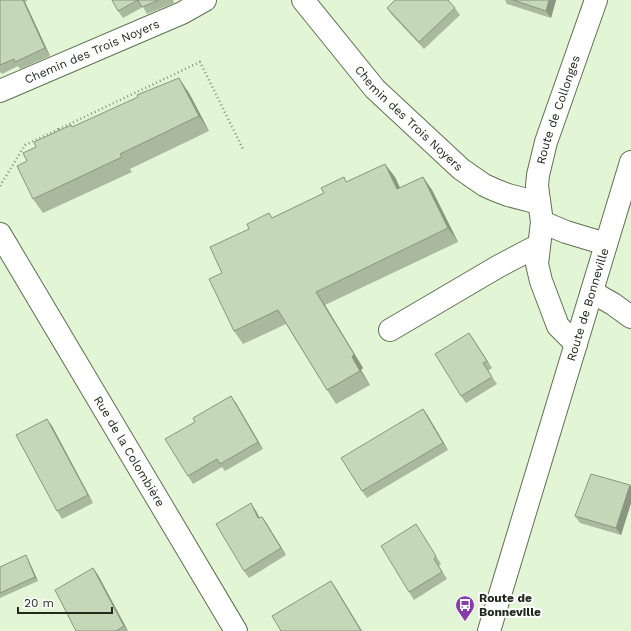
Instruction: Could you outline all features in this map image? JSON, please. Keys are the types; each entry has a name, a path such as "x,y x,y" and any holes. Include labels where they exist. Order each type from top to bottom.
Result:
{"street":[{"name":"Chemin des Trois Noyers","path":"0,91 182,14 205,0"},
{"name":"Chemin des Trois Noyers","path":"303,0 374,89 461,169 484,185 508,195 540,212"},
{"name":"Route de Collonges","path":"576,344 558,326 541,281 538,264 540,212 537,186 538,175 546,142 596,0"},
{"name":"Route de Bonneville","path":"489,631 631,162"},
{"path":"540,212 566,232 606,244"},
{"name":"Rue de la Colombière","path":"0,234 236,631"},
{"path":"390,330 499,266 539,245"},
{"path":"592,292 613,304 631,317"}],"path":[{"path":"0,186 25,145 200,62 243,150"},
{"path":"133,94 137,98"},
{"path":"59,128 63,139"}],"building":[{"path":"0,0 23,0 45,48 15,62 14,59 0,65"},
{"path":"112,0 138,0 118,11"},
{"path":"138,0 159,0 142,7"},
{"path":"395,0 448,0 455,8 419,42 387,8"},
{"path":"513,0 549,0 546,11"},
{"path":"179,78 199,116 120,154 122,157 33,199 17,166 27,161 23,153 36,147 34,142 71,125 72,127 138,97 137,95"},
{"path":"385,164 397,189 423,177 448,228 316,292 354,354 352,357 360,371 327,390 278,310 234,331 209,279 222,273 210,247 249,229 247,224 269,213 272,218 324,193 321,188 344,177 346,182"},
{"path":"469,333 487,361 483,363 492,377 461,396 435,354"},
{"path":"231,396 258,442 220,464 217,459 188,476 165,439 195,422 193,418"},
{"path":"423,409 443,443 362,491 341,458"},
{"path":"47,419 88,495 57,511 16,435"},
{"path":"591,474 630,485 616,528 575,516"},
{"path":"251,503 258,518 262,517 281,548 244,571 216,524"},
{"path":"416,524 436,556 434,559 442,572 409,592 381,546"},
{"path":"26,555 35,577 0,593 0,567"},
{"path":"93,568 124,626 116,631 76,631 55,590"},
{"path":"331,581 361,631 281,631 272,616"}],"place":[{"name":"Route de Bonneville","path":"465,622"}]}
